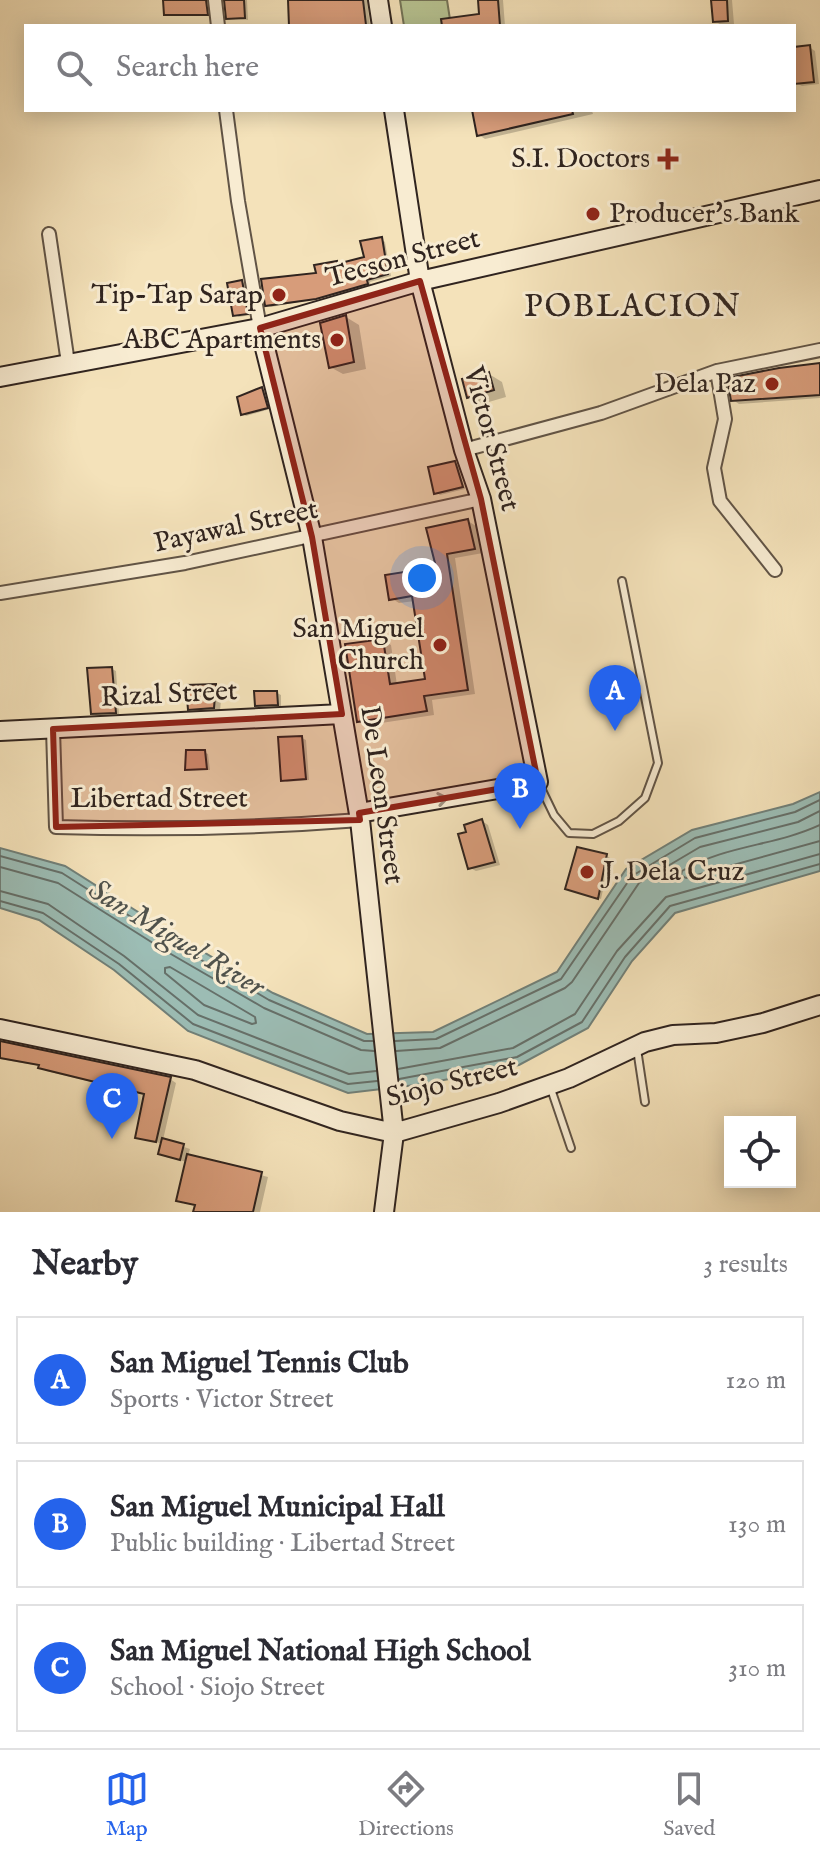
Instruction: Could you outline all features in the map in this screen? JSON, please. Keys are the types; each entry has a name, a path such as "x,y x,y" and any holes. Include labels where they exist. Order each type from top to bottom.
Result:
{"street":[{"path":"215,0 218,24"},
{"path":"378,0 382,24"},
{"path":"226,112 260,328"},
{"name":"Victor Street","path":"394,112 420,281 464,450 481,499 538,782"},
{"name":"Tecson Street","path":"0,377 260,328 420,281 820,190"},
{"path":"49,234 68,363"},
{"name":"De Leon Street","path":"260,328 312,537 360,817 394,1128 384,1212"},
{"path":"464,450 601,413 717,371 820,350"},
{"path":"717,371 725,419 714,468 720,501 775,570"},
{"name":"Payawal Street","path":"0,593 185,563 481,499"},
{"name":"Rizal Street","path":"0,731 342,714"},
{"name":"Libertad Street","path":"53,729 56,827 288,826 360,817 538,782"},
{"name":"Siojo Street","path":"0,1029 195,1070 340,1121 394,1128 499,1103 549,1085 636,1046 673,1035 716,1033 763,1023 820,1005"}],"lane":[{"path":"538,782 554,815 569,833 593,834 619,821 645,798 658,763 622,581"},
{"path":"636,1046 645,1102"},
{"path":"549,1085 571,1148"}],"highlighted area":[{"path":"420,281 481,499 538,782 359,813 360,820 56,827 53,729 342,714 312,537 260,328"}],"green space":[{"path":"400,0 447,0 451,24 404,24"}],"water":[{"name":"San Miguel River","path":"820,792 820,871 675,913 632,961 588,1028 519,1065 424,1084 348,1093 188,1031 114,970 39,920 0,908 0,848 65,866 273,993 367,1034 433,1032 557,972 626,869 692,830 793,804"}],"building":[{"path":"163,0 206,0 208,15 164,15"},
{"path":"224,0 244,0 245,18 226,19"},
{"path":"288,0 363,0 366,24 289,24"},
{"path":"478,0 498,0 500,24 442,24 441,19 479,14"},
{"path":"711,0 727,0 728,21 713,22"},
{"path":"810,45 814,82 796,84 796,47"},
{"path":"472,112 573,114 477,136"},
{"path":"382,237 388,274 367,280 368,284 316,299 265,306 261,279 316,273 314,265 337,261 337,264 364,257 360,241"},
{"path":"242,280 248,314 233,316 227,283"},
{"name":"ABC Apartments","path":"346,315 354,362 329,368 320,323"},
{"name":"Dela Paz","path":"820,363 820,395 731,401 727,378"},
{"path":"489,372 494,390 467,398 462,379"},
{"path":"262,387 268,408 241,415 237,397"},
{"path":"455,461 463,487 434,494 428,467"},
{"path":"468,519 475,549 447,554 468,690 424,696 427,711 357,722 345,644 383,639 390,684 425,679 412,596 389,600 385,575 436,567 426,528"},
{"path":"112,667 116,713 91,714 87,668"},
{"path":"216,684 214,708 188,710 186,685"},
{"path":"254,691 277,691 278,705 255,706"},
{"path":"302,736 306,779 281,781 278,737"},
{"path":"186,750 205,750 207,769 185,770"},
{"path":"482,819 495,862 468,869 458,834 466,832 464,825"},
{"name":"J. Dela Cruz","path":"577,847 607,854 598,899 565,889"},
{"path":"0,1041 171,1077 156,1142 135,1138 144,1094 38,1068 39,1065 0,1058"},
{"path":"162,1138 184,1144 180,1160 158,1154"},
{"path":"187,1154 262,1172 253,1212 193,1212 195,1205 176,1201"}],"place":[{"name":"S.I. Doctors","path":"668,159"},
{"name":"Producer's Bank","path":"593,214"},
{"name":"Tip-Tap Sarap","path":"279,295"},
{"name":"ABC Apartments","path":"337,340"},
{"name":"Dela Paz","path":"772,384"},
{"name":"San Miguel Church","path":"440,645"},
{"name":"San Miguel Tennis Club","path":"615,731"},
{"name":"San Miguel Municipal Hall","path":"520,829"},
{"name":"J. Dela Cruz","path":"587,872"},
{"name":"San Miguel National High School","path":"112,1139"}],"district":[{"name":"POBLACION","path":"633,307"}]}
